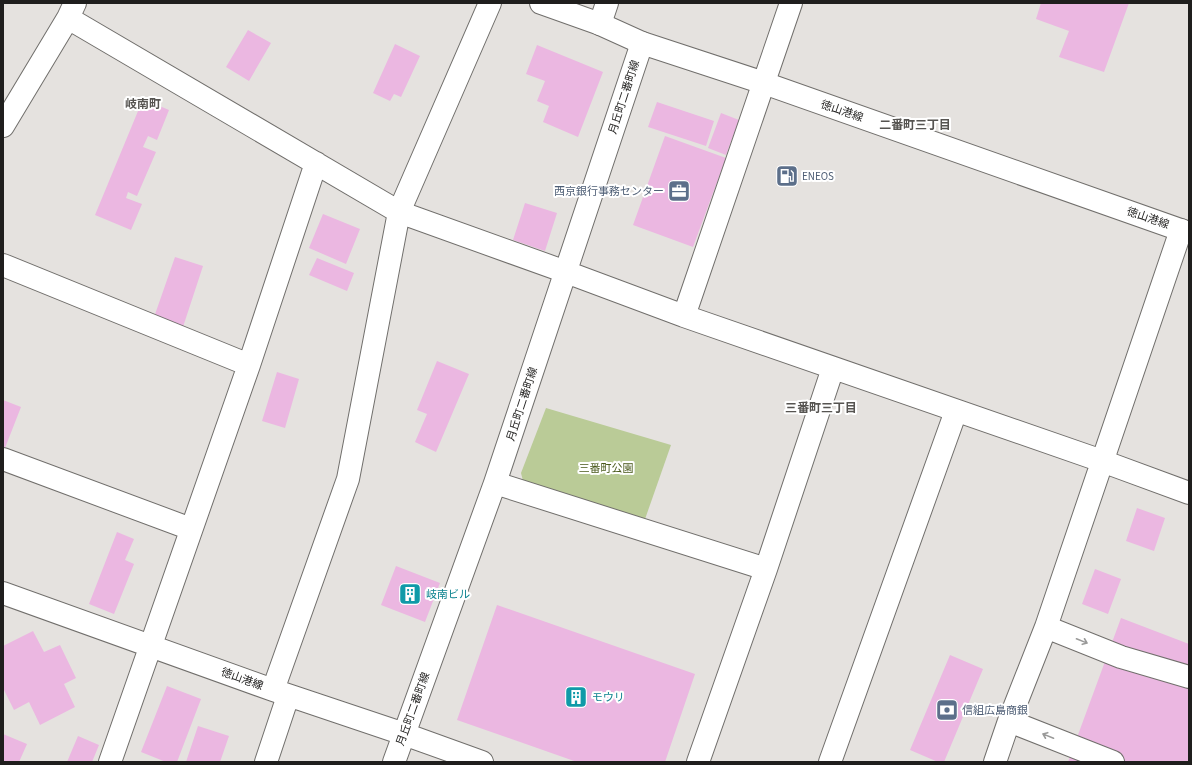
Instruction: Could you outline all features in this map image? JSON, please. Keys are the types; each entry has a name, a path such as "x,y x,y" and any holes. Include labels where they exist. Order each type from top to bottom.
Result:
{"street":[{"path":"266,762 280,693 348,479 399,212 490,3"},
{"name":"徳山港線","path":"541,3 600,24 642,43 764,83 1185,232"},
{"path":"600,24 607,3"},
{"path":"684,316 791,3"},
{"path":"3,126 71,10 316,164 399,212 684,316 1102,461 1189,493"},
{"name":"月丘町二番町線","path":"394,762 495,483 642,43"},
{"path":"110,762 249,365 316,164"},
{"path":"995,762 1009,721 1046,626 1102,461 1185,232"},
{"path":"3,265 249,365"},
{"path":"698,762 766,569 833,368"},
{"path":"830,762 956,411"},
{"path":"3,459 191,529"},
{"path":"495,483 766,569"},
{"name":"徳山港線","path":"3,593 280,693 404,734 482,762"},
{"path":"1046,626 1121,657 1189,677"},
{"path":"1009,721 1113,762"}],"green space":[{"name":"三番町公園","path":"546,408 671,445 644,522 523,481 521,473"}],"building":[{"path":"1041,3 1129,3 1104,72 1059,57 1069,31 1036,19"},
{"path":"248,30 271,43 249,81 226,67"},
{"path":"395,44 420,56 401,97 394,94 390,101 373,93"},
{"path":"537,45 603,72 578,137 543,122 549,106 537,101 545,81 526,74"},
{"path":"143,99 169,110 157,140 148,136 143,147 156,152 137,196 128,192 126,198 142,204 131,230 95,215"},
{"path":"657,102 714,121 706,146 648,127"},
{"path":"721,113 739,120 726,155 708,148"},
{"name":"西京銀行事務センター","path":"665,136 726,158 693,247 633,225"},
{"path":"525,203 557,213 545,251 513,240"},
{"path":"323,214 360,229 346,264 309,248"},
{"path":"175,257 203,266 181,333 152,323"},
{"path":"317,258 354,273 347,291 309,275"},
{"path":"437,361 469,374 436,452 415,442 427,414 417,410"},
{"path":"277,372 299,379 285,428 262,421"},
{"path":"3,400 21,407 5,448 3,447"},
{"path":"1137,508 1165,518 1154,551 1126,541"},
{"path":"117,532 134,539 125,560 134,564 114,614 89,604"},
{"name":"岐南ビル","path":"396,566 440,583 425,622 381,605"},
{"path":"1095,569 1121,579 1108,614 1082,604"},
{"name":"モウリ","path":"497,605 695,674 665,762 577,762 457,720"},
{"path":"1121,618 1189,644 1189,762 1068,762"},
{"path":"33,631 44,652 60,645 76,678 64,684 75,707 40,725 29,702 14,710 3,688 3,646"},
{"path":"950,655 983,669 944,762 938,762 910,750"},
{"path":"167,686 201,699 177,762 166,762 141,752"},
{"path":"198,726 229,736 220,762 186,762"},
{"path":"3,734 27,744 19,762 3,762"},
{"path":"78,736 99,745 92,762 67,762"}],"place":[{"name":"ENEOS","path":"787,176"},
{"name":"西京銀行事務センター","path":"679,191"},
{"name":"岐南ビル","path":"410,594"},
{"name":"モウリ","path":"576,697"},
{"name":"信組広島商銀","path":"947,710"}],"district":[{"name":"岐南町","path":"143,104"},
{"name":"二番町三丁目","path":"915,125"},
{"name":"三番町三丁目","path":"821,408"}]}
